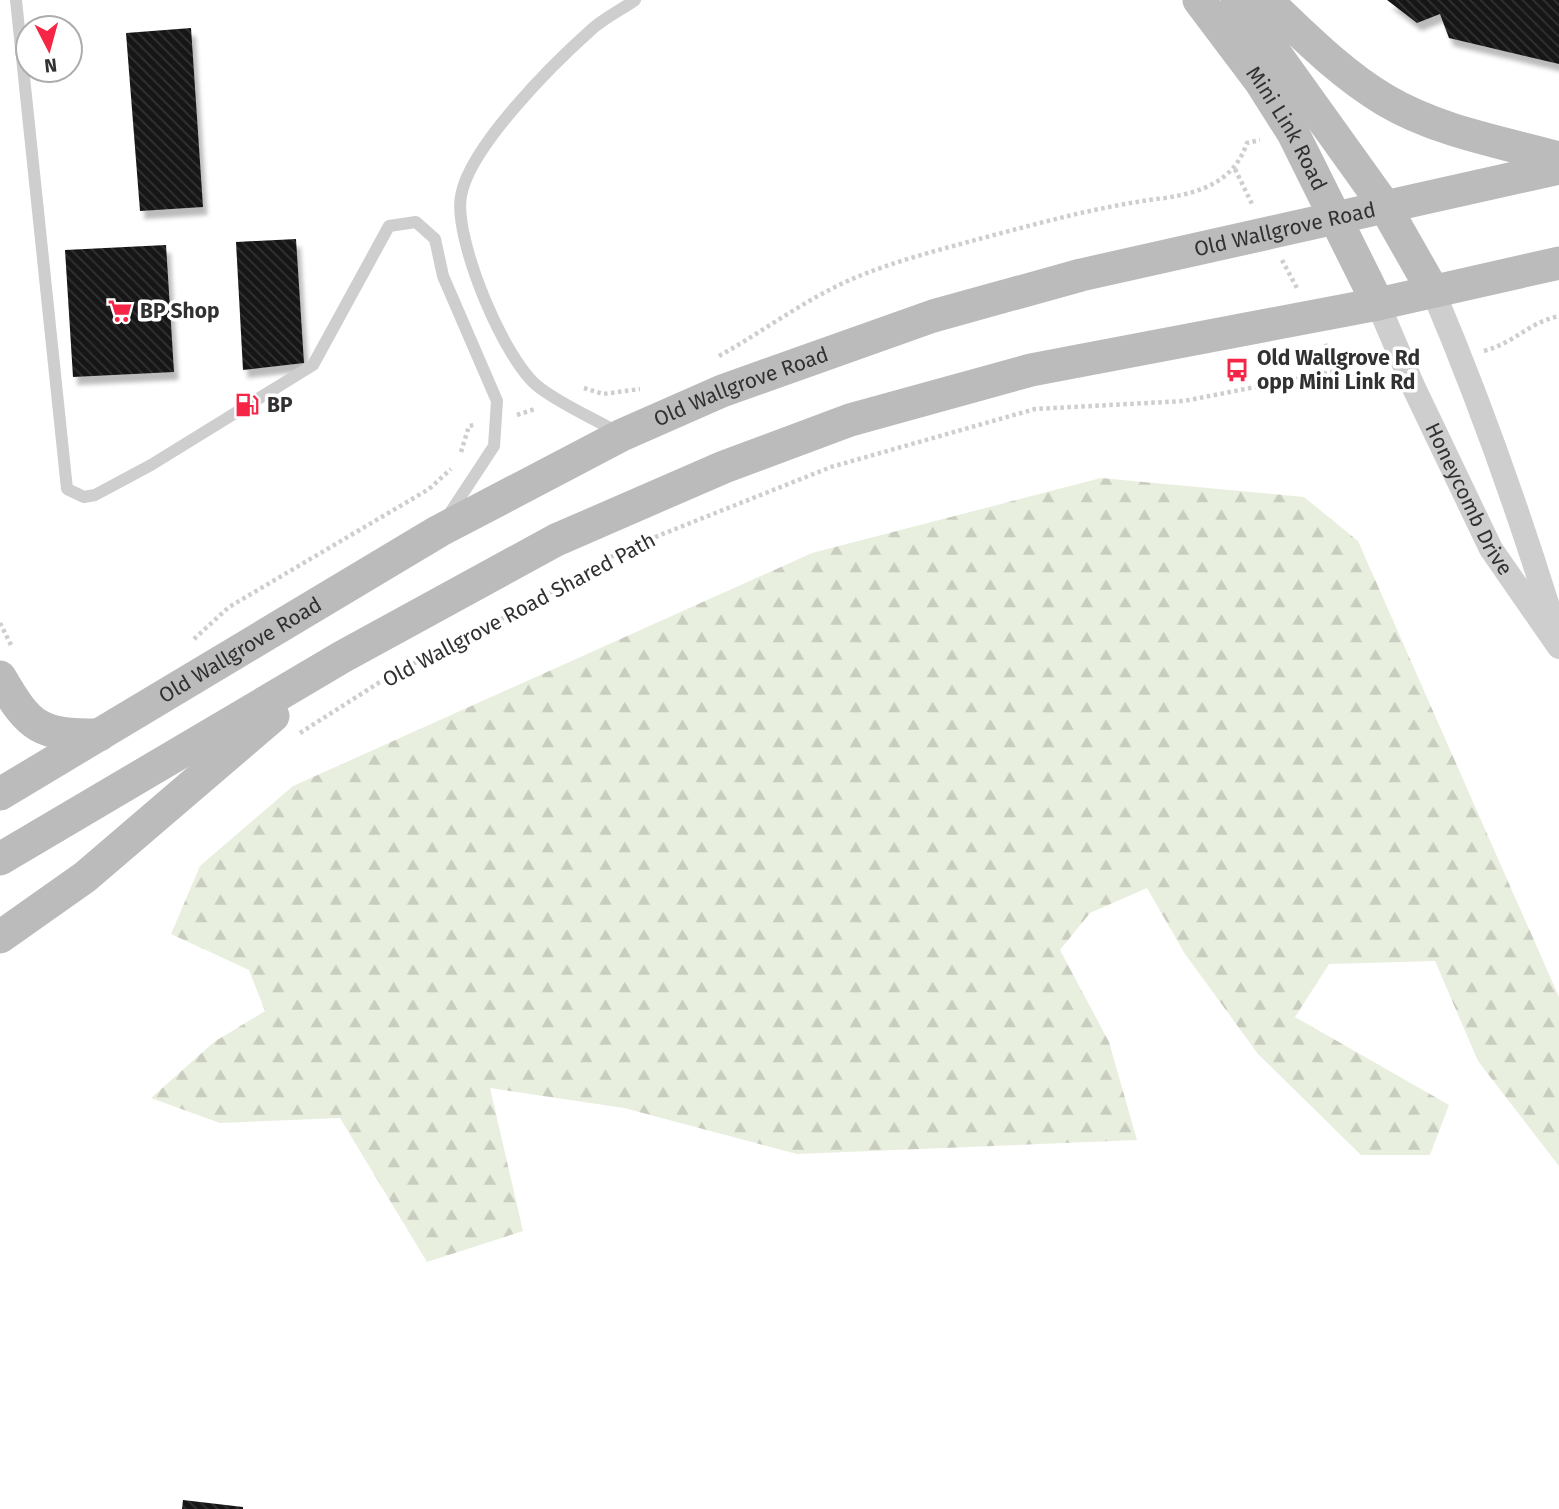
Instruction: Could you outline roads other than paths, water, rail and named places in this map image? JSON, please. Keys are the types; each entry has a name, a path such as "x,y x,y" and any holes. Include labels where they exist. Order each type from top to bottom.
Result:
{"main road":[{"name":"Mini Link Road","path":"1199,0 1260,81 1293,133 1378,304"},
{"name":"Mini Link Road","path":"1237,0 1384,205 1433,291"},
{"path":"1266,0 1339,69 1387,101 1427,120 1559,158"},
{"name":"Old Wallgrove Road","path":"0,794 439,531 622,435 722,391 933,316 1081,275 1268,234 1384,205 1559,168"},
{"path":"0,859 342,657 556,540 723,467 850,420 1031,370 1378,304 1559,263"},
{"path":"0,937 86,877 342,657"},
{"path":"0,677 20,710 38,727 60,735 99,735"}],"street":[{"name":"Honeycomb Drive","path":"1433,291 1461,357 1528,539 1559,645"},
{"name":"Honeycomb Drive","path":"1378,304 1413,386 1491,549 1559,645"}],"lane":[{"path":"16,0 67,489 84,497 95,495 151,465 313,365 389,226 416,222 435,239 443,276 497,401 494,446 439,531"},
{"path":"622,435 538,387 500,336 465,246 460,196 479,154 528,91 593,28 635,0"}],"place":[{"name":"BP Shop","path":"120,311"},
{"name":"Old Wallgrove Rd opp Mini Link Rd","path":"1237,370"},
{"name":"BP","path":"247,405"}]}
